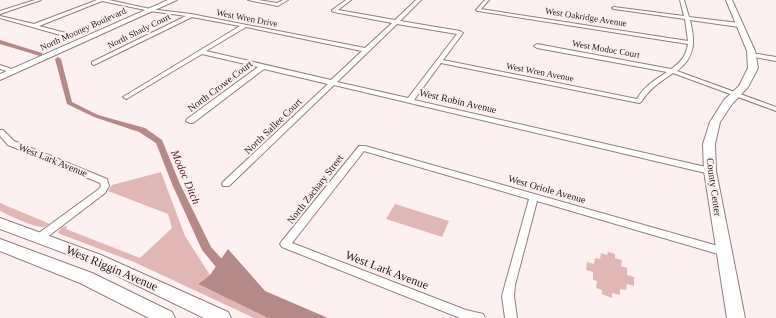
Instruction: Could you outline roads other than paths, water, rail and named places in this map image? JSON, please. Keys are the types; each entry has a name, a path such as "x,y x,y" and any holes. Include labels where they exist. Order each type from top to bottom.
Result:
{"street":[{"path":"0,13 39,0"},
{"path":"34,26 101,0"},
{"name":"West Wren Drive","path":"101,0 150,10 191,15 366,50"},
{"name":"North Mooney Boulevard","path":"0,77 174,0"},
{"path":"250,0 278,5 286,0"},
{"path":"349,0 334,11 460,33 410,100"},
{"path":"396,21 419,0"},
{"name":"West Oakridge Avenue","path":"487,0 478,10 691,43"},
{"path":"672,71 682,64 691,43 682,0"},
{"name":"County Center","path":"729,0 751,55 753,68 742,87 728,102 715,122 709,144 710,171 736,318"},
{"path":"614,8 740,26"},
{"name":"North Shady Court","path":"94,63 191,15"},
{"path":"0,17 64,34"},
{"name":"North Sallee Court","path":"226,184 396,21"},
{"path":"126,97 246,26"},
{"name":"West Modoc Court","path":"537,46 672,71 776,110"},
{"name":"West Robin Avenue","path":"201,52 710,171"},
{"path":"751,55 776,59"},
{"name":"West Wren Avenue","path":"438,61 639,101 640,97 650,86 672,71"},
{"path":"0,67 13,71"},
{"name":"North Crowe Court","path":"190,121 262,67"},
{"name":"West Lark Avenue","path":"0,132 11,143 104,181 105,186 102,191 39,238"},
{"name":"West Oriole Avenue","path":"362,148 725,252"},
{"name":"North Zachary Street","path":"285,244 362,148"},
{"path":"511,318 508,296 510,285 534,197"},
{"name":"West Riggin Avenue","path":"0,223 111,265 222,318"},
{"name":"West Riggin Avenue","path":"0,244 86,278 166,318"},
{"name":"West Lark Avenue","path":"285,244 466,315 479,318"}],"waterway":[{"name":"Modoc Ditch","path":"0,42 40,54"},
{"name":"Modoc Ditch","path":"58,59 69,103 96,116 142,130 159,142 176,184 207,250 225,270"}]}
